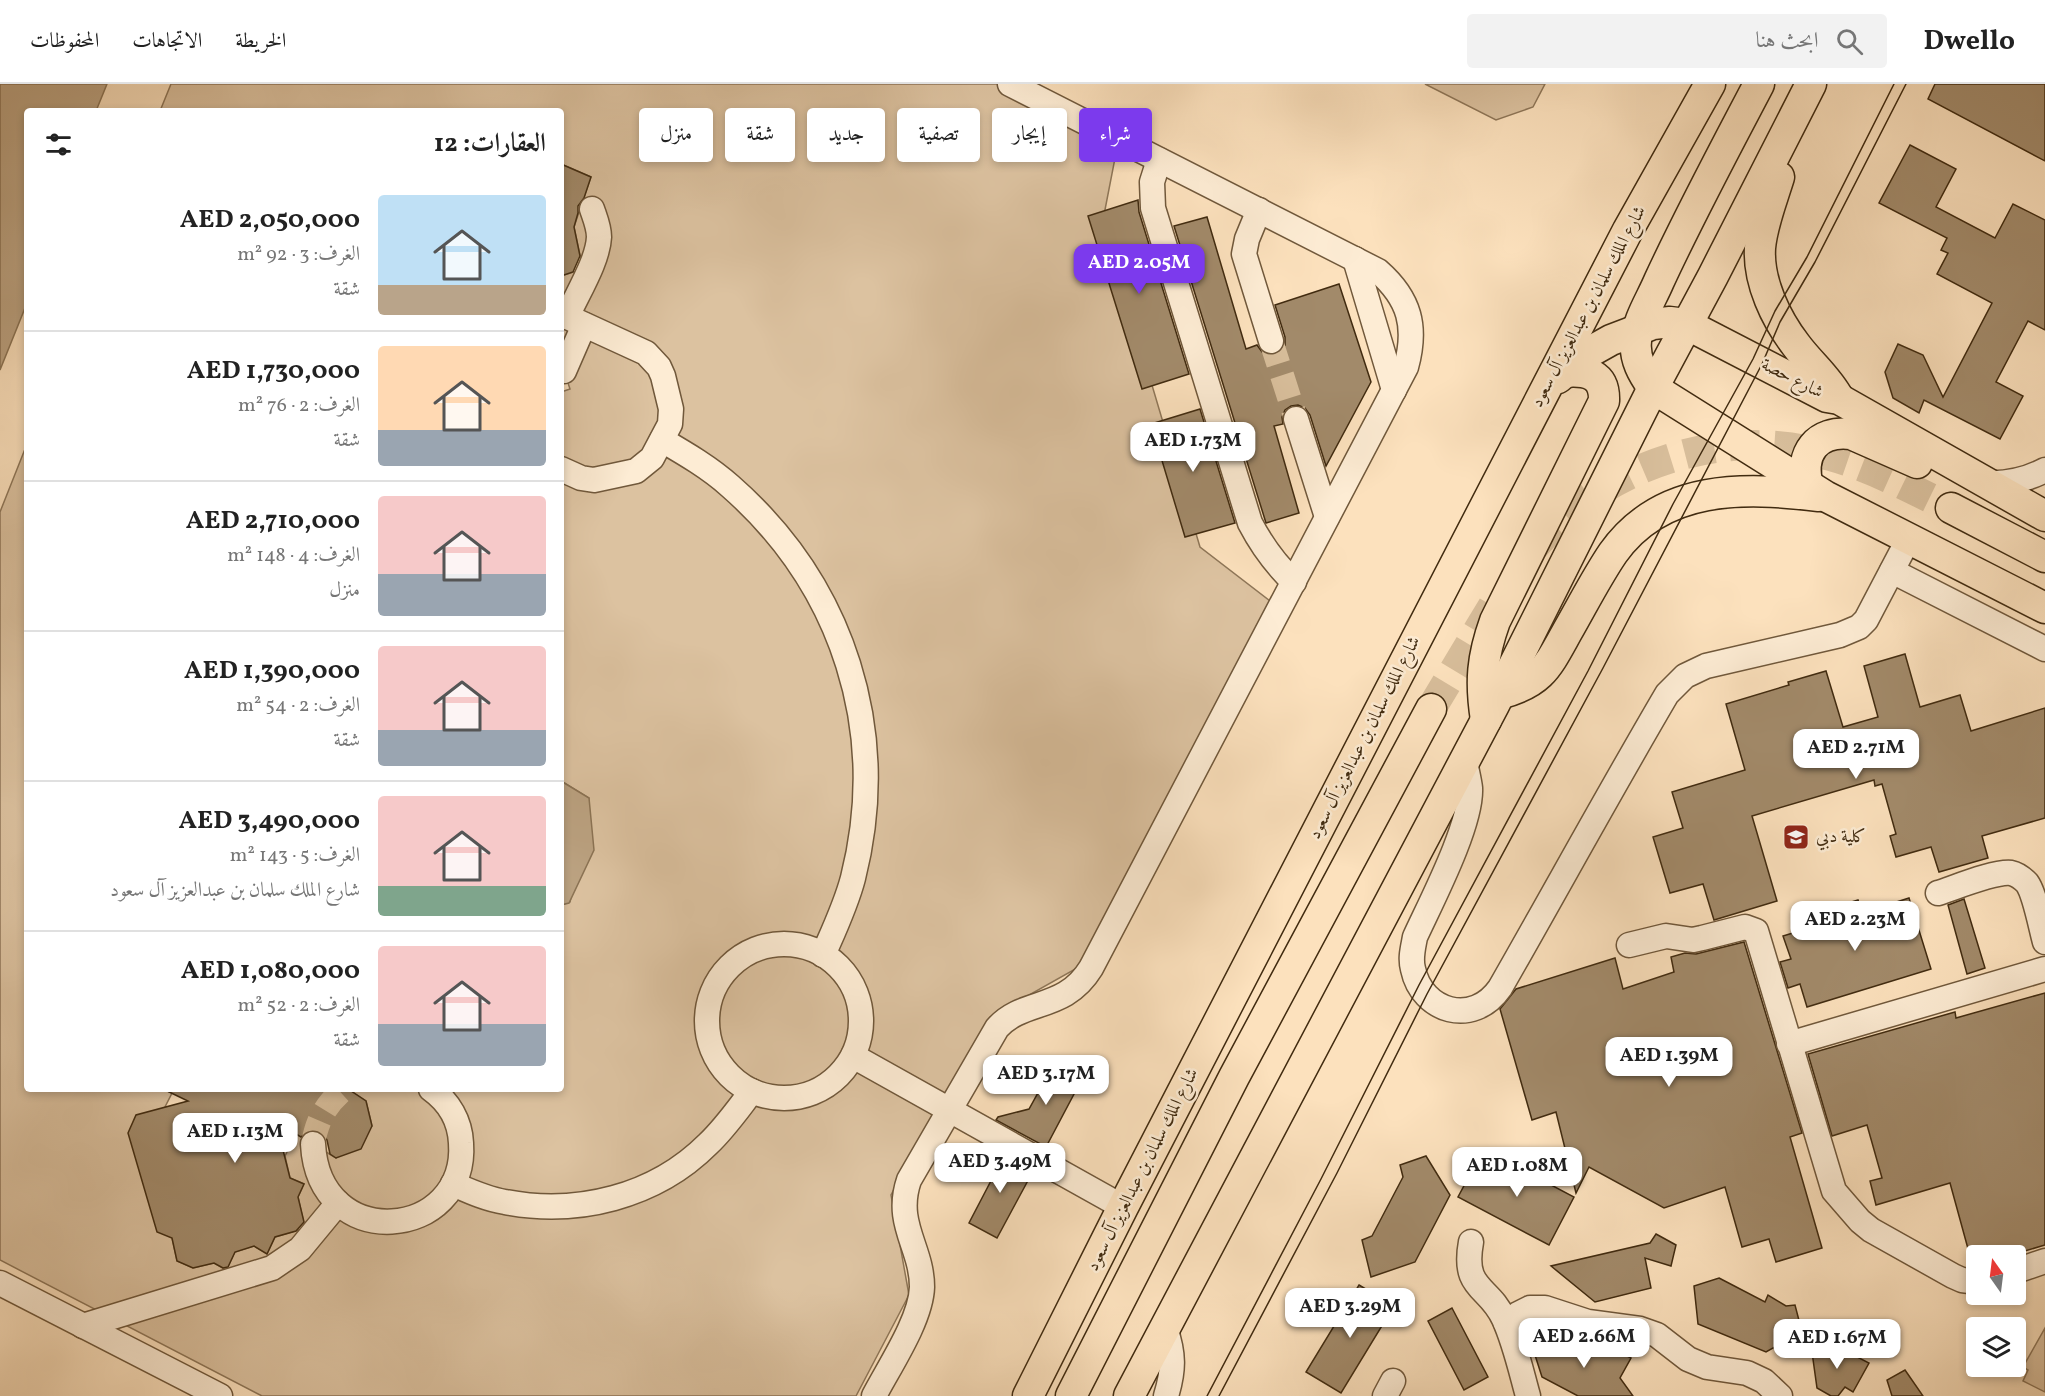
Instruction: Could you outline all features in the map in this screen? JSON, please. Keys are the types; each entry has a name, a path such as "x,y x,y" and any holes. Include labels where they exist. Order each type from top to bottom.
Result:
{"main road":[{"name":"شارع الملك سلمان بن عبدالعزيز آل سعود","path":"1028,1396 1628,230 1710,84"},
{"path":"1759,84 1672,254 1637,329 1635,344 1644,374 1653,388 1816,491 2045,608"},
{"path":"1129,1396 1465,760 1653,388 1806,93"},
{"path":"1806,93 1763,228 1760,248 1761,269 1766,289 1780,322 1839,399"},
{"path":"1672,254 1664,282 1672,296 1686,299 1693,296 1713,276"},
{"name":"شارع حصة","path":"1542,396 1564,372 1586,354 1611,340 1653,324 1670,322 1686,324 1827,398 1839,399 2045,516"},
{"path":"1492,707 1482,696 1482,670 1486,645 1495,621 1604,401 1604,393 1597,378 1582,371 1564,372"},
{"path":"1816,491 1805,474 1805,462 1810,451 1823,438 1839,432 1851,434 1922,465 1936,468 1958,468"},
{"path":"1492,707 1539,676 1552,659 1614,553 1630,533 1651,517 1673,504 1726,491 1816,491"},
{"path":"1951,508 2045,557"},
{"path":"1071,1396 1234,1077 1431,709"}],"street":[{"path":"874,1396 911,1325 921,1300 921,1277 904,1215 905,1192 909,1180 1002,1023 1011,1016 1068,994 1085,979 1406,367 1412,337 1406,307 1390,282 1378,272 1010,84"},
{"path":"1159,160 1152,182 1153,208 1248,516 1261,545 1276,565 1294,582"},
{"path":"564,371 571,318 596,252 598,230 592,209"},
{"path":"1258,210 1244,254 1271,341"},
{"path":"1354,259 1394,390"},
{"path":"564,470 587,479 601,479 625,474 645,466 652,458 670,424 671,409 659,367 646,353 571,318"},
{"path":"1296,419 1328,517"},
{"path":"662,440 697,460 729,484 758,511 784,541 807,574 827,609 846,655 862,722 866,762 866,802 861,841 852,880 823,955"},
{"path":"1986,483 2003,484 2019,481 2045,470"},
{"path":"1465,760 1470,790 1465,818 1456,846 1416,937 1412,953 1413,969 1419,985 1427,994 1444,1008 1469,1011 1482,1007 1500,988 1620,775 1675,684 1685,676 1707,666 1850,632 1859,627 1866,620 1909,538"},
{"path":"1892,571 2045,649"},
{"path":"1938,893 1999,874 2011,873 2020,877 2031,892 2045,942"},
{"path":"1629,945 1666,936 1693,940 1745,927 1756,931 1834,1191 1871,1230 1953,1276 1966,1281"},
{"path":"778,944 794,945 823,955 842,971 855,992 860,1007 859,1040 852,1056 843,1070 831,1081 801,1096 785,1098 752,1091 727,1072 711,1046 707,1015 716,985 736,961 763,947 778,944"},
{"path":"1790,1044 2045,969"},
{"path":"852,1056 1124,1207"},
{"path":"453,1184 494,1200 529,1206 582,1206 608,1200 651,1184 685,1164 720,1131 752,1091"},
{"path":"313,1144 314,1161 319,1177 327,1191 351,1213 367,1220 383,1222 416,1217 443,1198 453,1184 462,1152 461,1136 456,1120 448,1106 434,1092"},
{"path":"83,1326 272,1268 300,1249 338,1203"},
{"path":"1471,1242 1468,1257 1470,1272 1477,1285 1495,1304 1506,1323 1528,1396"},
{"path":"2026,1268 2045,1261"},
{"path":"0,1283 220,1396"},
{"path":"1506,1323 1530,1308 1545,1308 1588,1322 1640,1329 1657,1335 1688,1359 1707,1367 1747,1373 1764,1382 1780,1396"},
{"path":"1165,1328 1172,1347 1173,1367 1166,1396"}],"shaded area":[{"path":"0,84 107,84 97,108 24,108 24,310 0,370"},
{"path":"171,84 1008,84 1049,108 992,108 992,162 1067,162 1067,119 1079,126 1079,162 1114,162 1103,220 1200,547 1270,601 1079,967 990,1017 891,1195 909,1295 856,1396 262,1396 0,1260 0,512 24,452 24,1092 172,1093 165,1107 172,1238 177,1261 193,1268 214,1263 226,1270 235,1252 254,1246 267,1254 275,1237 305,1228 298,1197 304,1184 290,1178 285,1156 301,1124 313,1144 336,1158 372,1126 366,1101 352,1092 564,1092 564,904 570,902 589,798 564,783 564,391 570,389 564,371 564,275 583,269 574,227 591,177 564,165 564,108 161,108"},
{"path":"1425,84 1545,84 1533,107 1496,120"},
{"path":"564,783 589,798 594,850 569,903 564,904"},
{"path":"2045,1328 2045,1392 2023,1381 2028,1370 2026,1362"}],"building":[{"path":"1935,84 2045,84 2045,161 1928,99"},
{"path":"1910,145 1956,169 1936,207 1995,238 2013,204 2045,220 2045,330 2028,321 1996,382 2023,396 2000,439 1924,400 1919,413 1893,398 1885,372 1898,344 1923,355 1943,397 1992,303 1937,274 1948,253 1941,250 1947,238 1879,203"},
{"path":"564,165 591,177 584,198 578,206 574,227 580,256 573,272 564,275"},
{"path":"1138,200 1139,212 1189,374 1142,389 1088,216"},
{"path":"1207,217 1246,349 1257,345 1262,352 1268,355 1275,355 1281,351 1285,345 1285,337 1275,305 1339,284 1371,382 1326,466 1310,415 1305,408 1298,405 1285,410 1282,417 1283,424 1274,426 1299,513 1266,523 1174,226"},
{"path":"1200,409 1235,523 1185,537 1151,424"},
{"path":"1905,654 1920,707 1960,695 1971,731 2045,708 2045,818 1982,836 1988,858 1939,872 1931,847 1896,857 1890,836 1896,834 1882,784 1875,786 1874,780 1752,816 1777,901 1714,920 1703,884 1670,893 1653,837 1683,828 1672,792 1745,770 1726,704 1826,671 1843,727 1878,717 1864,666"},
{"path":"1909,898 1931,969 1807,1007 1800,984 1788,988 1780,962 1791,959 1783,936 1832,921 1829,909 1858,900 1862,913"},
{"path":"1964,899 1985,968 1967,974 1948,905"},
{"path":"1744,942 1802,1133 1790,1137 1822,1248 1776,1262 1769,1239 1742,1247 1725,1187 1664,1208 1589,1167 1576,1193 1556,1112 1532,1120 1500,1009 1516,989 1615,958 1623,989 1674,972 1671,957 1685,953 1696,954"},
{"path":"2045,993 2045,1245 2026,1251 2026,1245 1967,1245 1950,1183 1876,1205 1870,1181 1882,1178 1867,1125 1832,1136 1808,1054 1955,1012 1956,1018"},
{"path":"1055,1062 1083,1077 1046,1147 996,1120 998,1117 1029,1109"},
{"path":"169,1092 352,1092 366,1101 372,1126 361,1149 336,1158 330,1154 324,1135 318,1131 309,1130 301,1137 276,1122 290,1178 304,1184 298,1197 304,1222 296,1231 275,1237 267,1254 254,1246 235,1252 228,1267 223,1268 214,1263 193,1268 177,1261 172,1238 157,1232 128,1133 136,1115 188,1101"},
{"path":"983,1145 1032,1173 997,1238 969,1223 994,1175"},
{"path":"1426,1156 1450,1195 1415,1262 1371,1277 1362,1240 1372,1236 1403,1177 1400,1165"},
{"path":"1480,1156 1498,1165 1502,1159 1574,1197 1549,1245 1458,1197"},
{"path":"1656,1234 1676,1245 1671,1266 1645,1258 1651,1288 1595,1302 1551,1266 1650,1243"},
{"path":"1719,1278 1765,1302 1768,1295 1786,1306 1795,1305 1802,1332 1766,1352 1698,1324 1694,1286"},
{"path":"1359,1285 1394,1306 1341,1393 1306,1372"},
{"path":"1452,1308 1488,1377 1464,1390 1428,1321"},
{"path":"1569,1337 1599,1353 1604,1344 1631,1358 1620,1378 1633,1396 1578,1396 1542,1377 1535,1355"},
{"path":"1834,1345 1869,1363 1853,1392 1845,1387 1838,1396 1831,1396 1817,1388 1812,1352"},
{"path":"1905,1370 1923,1396 1892,1396 1887,1380"}],"tunnel":[{"path":"1271,341 1296,419"},
{"path":"1534,547 1563,518 1595,494 1631,474 1669,459 1708,449 1749,445 1790,447 1830,456 1892,479 1951,508"},
{"path":"1431,709 1494,604"},
{"path":"313,1144 323,1113 341,1092"}],"tram line":[{"path":"1207,1396 1321,1179 1419,985 1588,671 1673,504 1753,359 1775,311 1807,257 1894,84"},
{"path":"1219,1396 1337,1173 1427,994 1603,668 1762,364 1780,322 1815,262 1906,84"}],"place":[{"name":"كلية دبي","path":"1796,837"}]}
